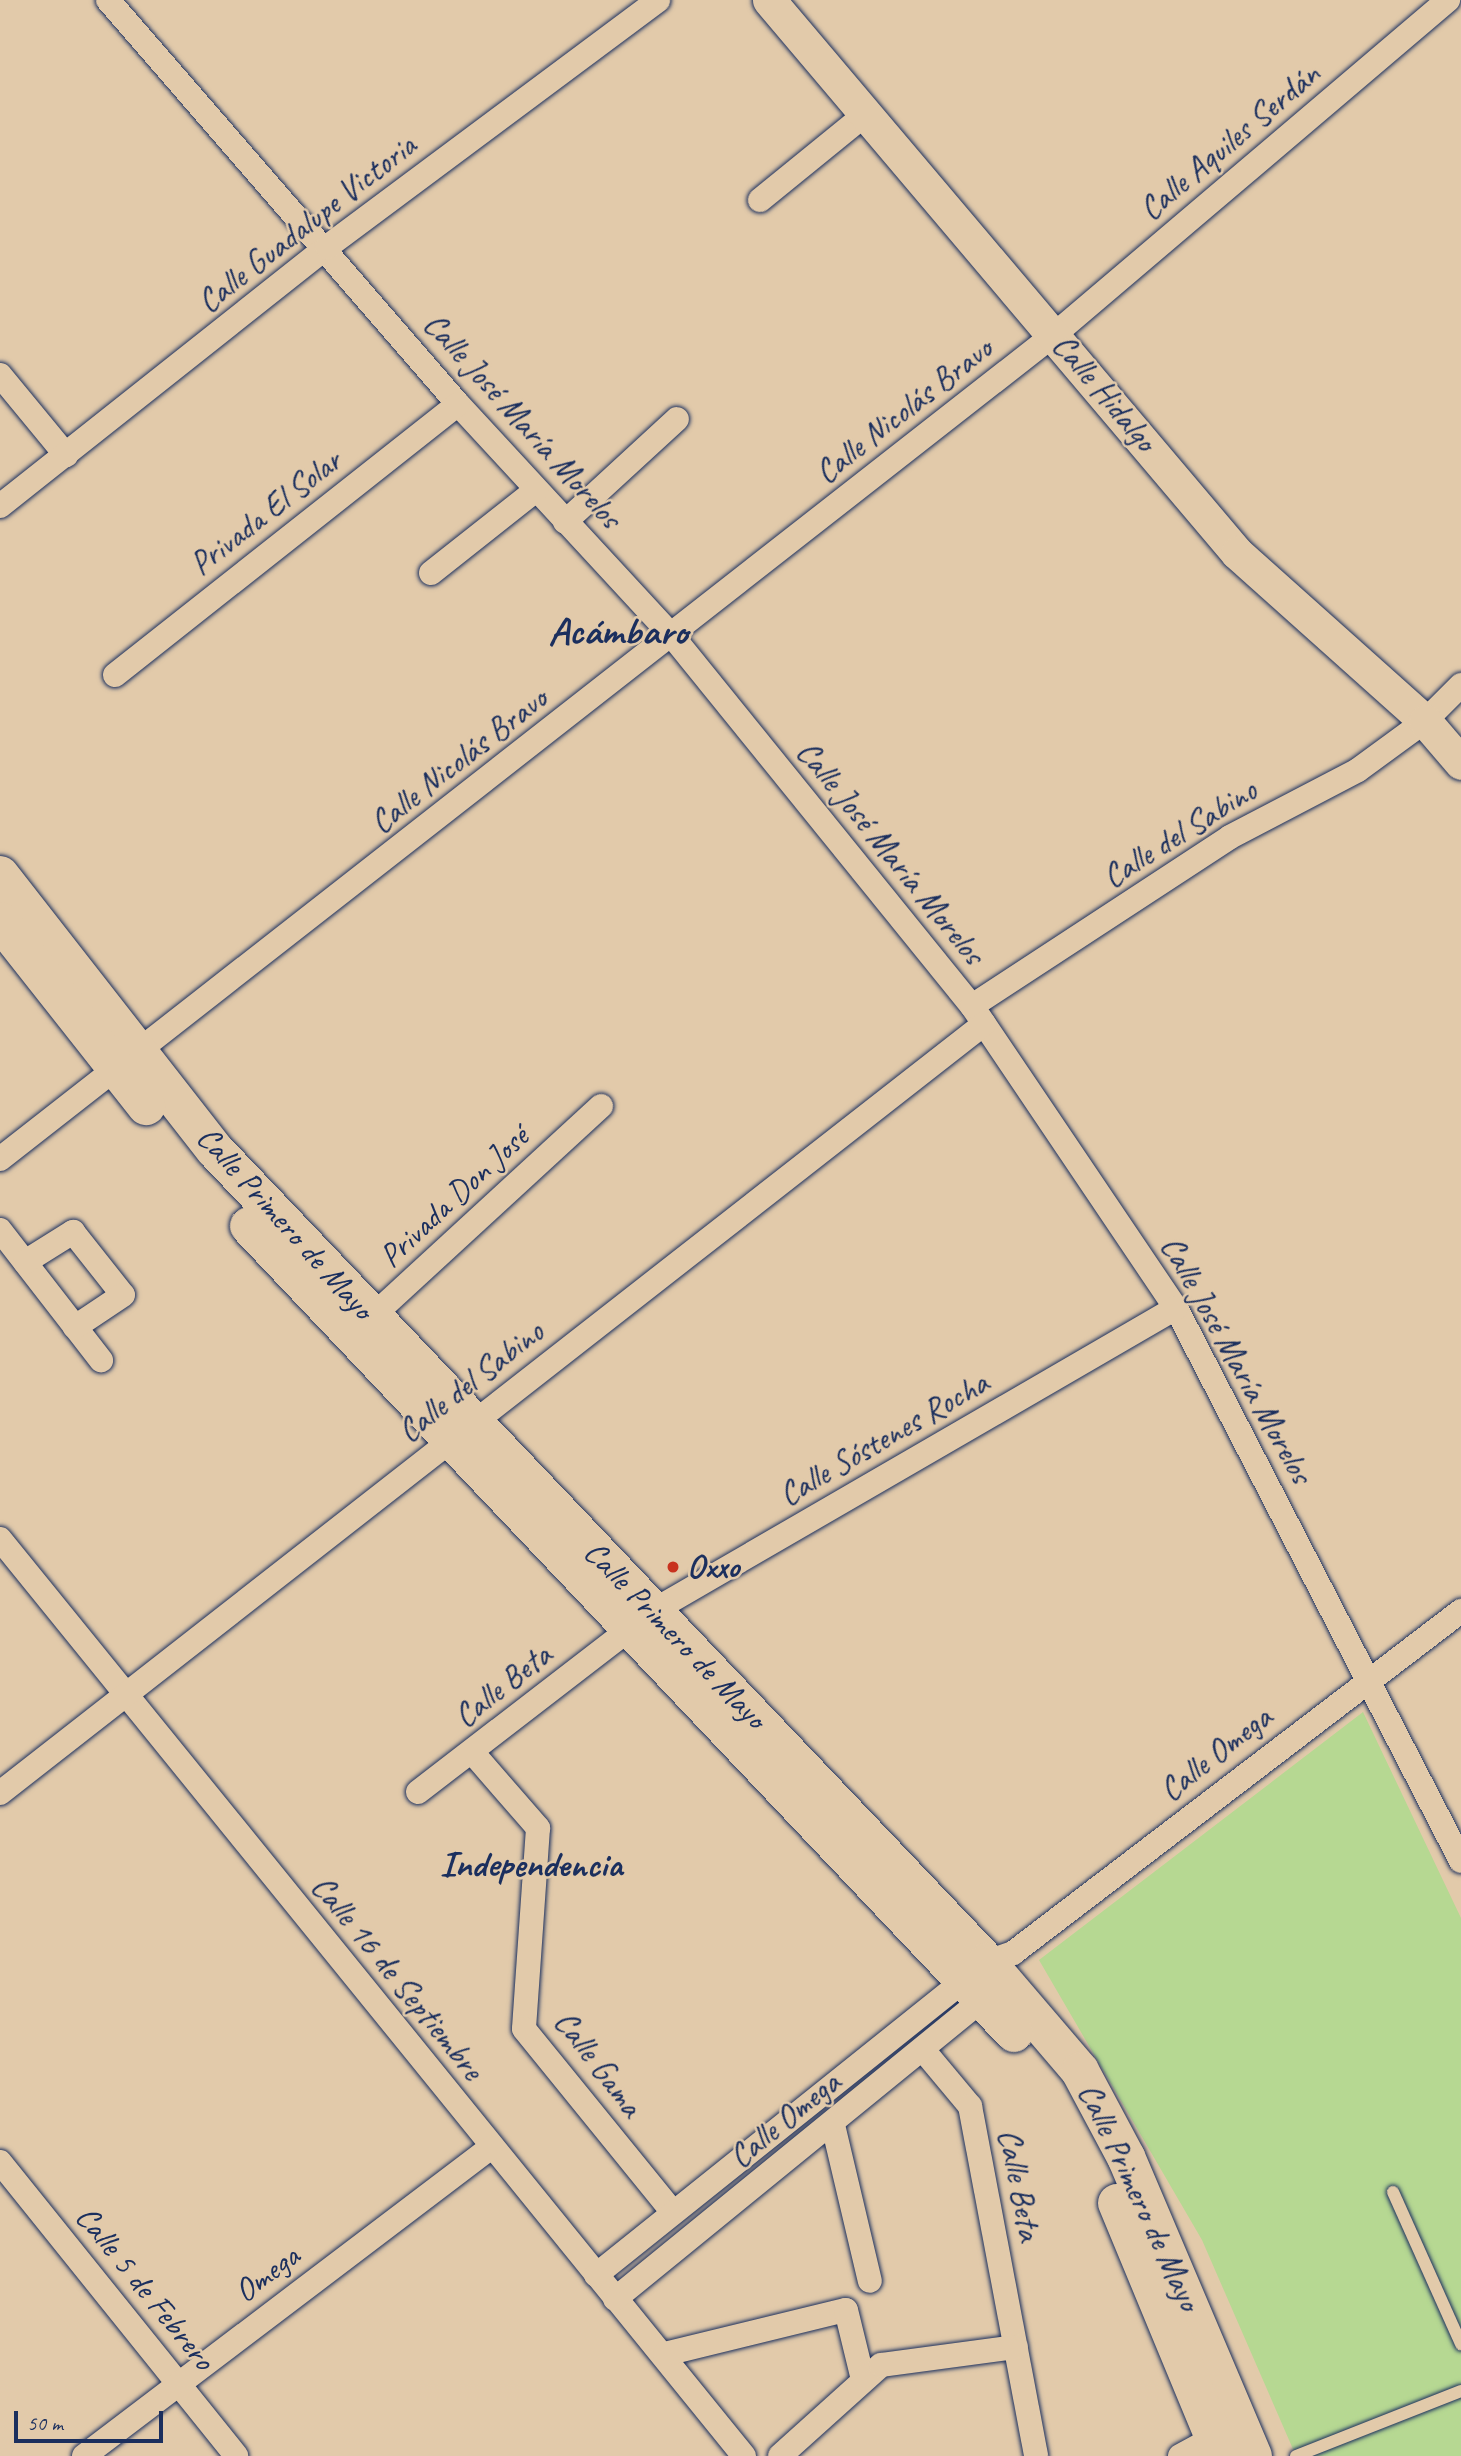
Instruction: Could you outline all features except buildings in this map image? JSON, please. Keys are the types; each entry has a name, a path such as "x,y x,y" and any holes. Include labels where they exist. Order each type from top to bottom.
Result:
{"main road":[{"name":"Calle Primero de Mayo","path":"0,875 126,1061"},
{"name":"Calle Primero de Mayo","path":"0,920 360,1327 640,1621 990,1975 1065,2095 1097,2155 1226,2439 1253,2456"}],"street":[{"name":"Calle José María Morelos","path":"108,0 327,247 458,404 673,637 978,1015 1176,1308 1371,1676 1461,1861"},
{"name":"Calle Guadalupe Victoria","path":"0,506 327,247 658,0"},
{"name":"Calle Hidalgo","path":"769,0 1055,334 1237,553 1425,722 1461,763"},
{"name":"Calle Aquiles Serdán","path":"1055,334 1448,0"},
{"path":"760,200 866,114"},
{"name":"Calle Nicolás Bravo","path":"0,1159 673,637 1055,334"},
{"path":"0,375 66,455"},
{"name":"Privada El Solar","path":"115,675 458,404"},
{"path":"565,522 677,419"},
{"path":"431,573 536,490"},
{"name":"Calle del Sabino","path":"0,1793 460,1433 978,1015 1230,837 1358,770 1425,722 1461,685"},
{"name":"Privada Don José","path":"360,1327 601,1106"},
{"path":"0,1230 101,1360"},
{"path":"25,1262 73,1232 123,1295 75,1327"},
{"name":"Calle Sóstenes Rocha","path":"640,1621 1176,1308"},
{"name":"Calle 16 de Septiembre","path":"0,1539 491,2148 615,2299 664,2354 744,2456"},
{"name":"Calle Omega","path":"596,2275 672,2211 990,1975 1371,1676 1461,1611"},
{"name":"Calle Beta","path":"418,1792 640,1621"},
{"name":"Calle Gama","path":"472,1752 538,1828 524,2029 672,2211"},
{"name":"Calle Omega","path":"615,2299 924,2051 990,1975"},
{"name":"Calle Beta","path":"924,2051 970,2106 1036,2456"},
{"path":"833,2124 870,2281"},
{"name":"Omega","path":"85,2456 178,2381 491,2148"},
{"name":"Calle 5 de Febrero","path":"0,2162 236,2456"},
{"path":"664,2354 846,2310 863,2380"},
{"path":"780,2456 881,2365 908,2357 1016,2347"},
{"path":"1180,2456 1226,2439"}],"lane":[{"path":"1393,2192 1461,2344"},
{"path":"1296,2456 1461,2391"}],"green space":[{"path":"1363,1712 1461,1918 1461,2456 1296,2456 1202,2240 1039,1960"}],"place":[{"name":"Oxxo","path":"673,1567"}],"district":[{"name":"Acámbaro","path":"618,631"},
{"name":"Independencia","path":"531,1864"}]}
